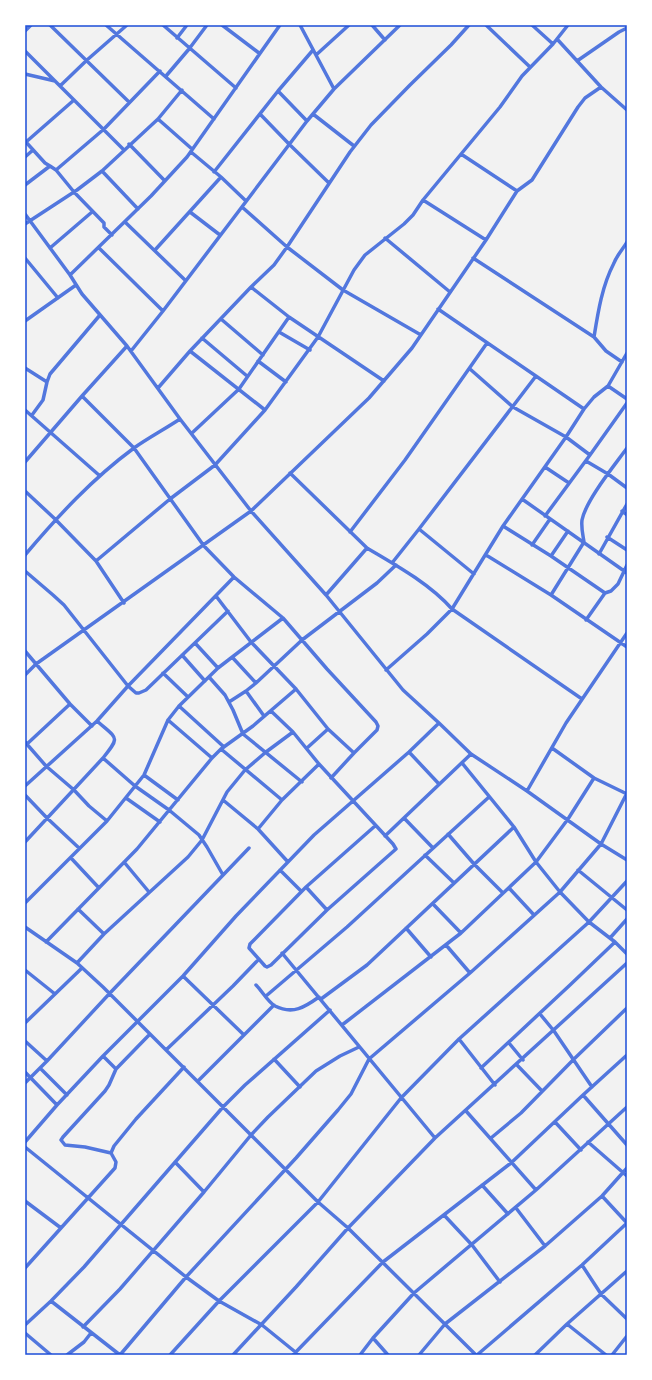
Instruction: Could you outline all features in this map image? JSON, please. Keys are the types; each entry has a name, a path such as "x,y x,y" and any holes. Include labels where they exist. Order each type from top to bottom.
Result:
{"street":[{"path":"25,31 31,25"},
{"path":"50,25 129,102"},
{"path":"106,25 214,119"},
{"path":"60,86 127,25"},
{"path":"163,25 236,88"},
{"path":"177,38 187,25"},
{"path":"166,76 207,25"},
{"path":"222,25 259,53"},
{"path":"70,275 99,248 165,181 214,119 280,25"},
{"path":"300,25 334,89"},
{"path":"316,55 349,25"},
{"path":"372,25 385,40"},
{"path":"131,351 307,121 334,89 400,25"},
{"path":"158,388 202,338 274,265 354,146 384,110 451,45 469,25"},
{"path":"486,25 530,67"},
{"path":"532,25 553,44"},
{"path":"96,561 170,499 215,465 265,410 310,350 354,270 365,255 413,215 422,200 500,107 522,76 553,44 568,25"},
{"path":"577,60 627,28"},
{"path":"557,39 602,88 627,110"},
{"path":"214,172 312,50"},
{"path":"25,51 124,150"},
{"path":"56,170 104,129 160,71"},
{"path":"25,74 55,81"},
{"path":"25,675 36,664 204,546 251,511 369,398 412,348 486,240 517,191 532,180 578,107 585,98 602,88"},
{"path":"25,224 74,192 102,170 158,119 182,90"},
{"path":"278,91 307,121"},
{"path":"74,100 25,142 45,163 56,170 92,212 104,223 105,228 112,235"},
{"path":"260,114 329,183"},
{"path":"313,114 354,146"},
{"path":"158,119 246,201"},
{"path":"129,144 165,181"},
{"path":"25,156 33,150"},
{"path":"461,154 517,191"},
{"path":"25,186 50,166"},
{"path":"102,170 138,209"},
{"path":"155,250 220,177"},
{"path":"422,200 486,240"},
{"path":"242,207 287,247 343,290 421,335"},
{"path":"50,248 92,212"},
{"path":"190,212 220,235"},
{"path":"25,214 76,285 131,351 180,419 251,511 326,595 403,690 471,754 568,819 601,844 627,860"},
{"path":"125,222 185,280"},
{"path":"385,238 450,292"},
{"path":"594,337 598,312 605,286 614,262 627,242"},
{"path":"99,248 162,311"},
{"path":"25,258 58,298"},
{"path":"473,258 594,337 606,351 622,362"},
{"path":"25,316 27,320 76,285"},
{"path":"251,287 289,317 384,381"},
{"path":"438,309 584,409"},
{"path":"32,415 43,400 50,374 100,315"},
{"path":"192,434 239,389 289,317"},
{"path":"221,318 263,355"},
{"path":"279,332 310,350"},
{"path":"202,338 247,376"},
{"path":"350,532 405,460 487,343"},
{"path":"25,462 127,346"},
{"path":"190,351 265,410"},
{"path":"386,670 452,610 503,526 584,409 594,397 608,386 627,353"},
{"path":"258,361 286,382"},
{"path":"25,368 47,382"},
{"path":"470,369 513,407 566,437 590,455"},
{"path":"229,702 256,684 302,640 378,583 536,376"},
{"path":"608,386 627,399"},
{"path":"82,396 134,448 204,546 234,577 283,618 376,722 378,726 377,730 332,778"},
{"path":"545,516 627,403"},
{"path":"25,410 100,476"},
{"path":"25,555 55,519 75,498 100,476 134,448 180,419"},
{"path":"551,595 584,542 582,520 586,509 608,474 627,448"},
{"path":"586,461 608,474 627,488"},
{"path":"545,467 569,483"},
{"path":"290,473 367,548 394,564 443,599 452,610 582,699"},
{"path":"25,491 96,561 124,602"},
{"path":"522,499 625,572"},
{"path":"599,554 607,537 627,504"},
{"path":"622,511 627,515"},
{"path":"532,545 550,519"},
{"path":"503,526 605,593"},
{"path":"419,529 474,574"},
{"path":"550,556 568,531"},
{"path":"607,537 627,550"},
{"path":"326,595 367,548"},
{"path":"486,555 551,595 627,647"},
{"path":"586,620 605,593 611,591 618,584 627,565"},
{"path":"25,571 58,600 85,630 128,686 136,693 141,693 146,690 228,611"},
{"path":"25,786 97,721 128,686 234,577"},
{"path":"216,596 251,642 296,689 328,729 354,753"},
{"path":"25,903 107,821 126,798 144,775 168,720 188,696 218,668 283,618"},
{"path":"527,791 566,723 627,633"},
{"path":"195,643 218,668"},
{"path":"25,651 70,704 92,726"},
{"path":"182,655 205,681"},
{"path":"232,657 256,684"},
{"path":"163,673 188,696"},
{"path":"208,678 225,695 243,734 302,782"},
{"path":"46,942 137,849 212,758 296,689"},
{"path":"246,692 264,716"},
{"path":"70,704 26,743 46,766 107,821"},
{"path":"179,706 245,770 282,800"},
{"path":"271,711 293,732 319,764 395,846 396,849 327,910 271,965 267,967 249,948 250,944 306,887 376,826"},
{"path":"168,720 212,758"},
{"path":"25,842 115,744 113,735 97,721"},
{"path":"25,1142 57,1105 103,1056 183,976 236,916 314,834 409,752 439,723"},
{"path":"307,748 328,729"},
{"path":"77,963 104,934 188,857 202,840 227,792 245,770 293,732"},
{"path":"51,1301 120,1355 186,1277 322,1129 350,1094 369,1059 470,973 560,892 601,844 627,794 594,778 552,748"},
{"path":"409,752 439,784"},
{"path":"385,836 471,754"},
{"path":"103,758 135,786 169,810 199,835 223,875"},
{"path":"462,763 514,827 536,862 560,892 589,922 610,938 627,954"},
{"path":"258,829 282,800 319,764"},
{"path":"144,775 178,800"},
{"path":"342,1025 461,933 536,862 568,819 594,778"},
{"path":"25,795 79,848"},
{"path":"266,996 347,928 489,797"},
{"path":"126,798 160,822"},
{"path":"223,800 258,829 288,862"},
{"path":"404,818 433,848"},
{"path":"256,985 274,1006 288,1009 303,1008 320,998 367,965 514,827"},
{"path":"448,834 474,864 503,893"},
{"path":"25,1083 249,848"},
{"path":"425,855 454,883"},
{"path":"71,858 99,888"},
{"path":"124,862 149,892"},
{"path":"280,870 302,891"},
{"path":"578,870 627,910"},
{"path":"170,1355 219,1301 318,1202 401,1098 459,1039 589,922 627,881"},
{"path":"306,887 327,910"},
{"path":"509,888 534,915"},
{"path":"433,904 461,933"},
{"path":"78,909 104,934"},
{"path":"610,938 627,919"},
{"path":"25,926 77,963 110,993 318,1202 348,1228 476,1355 582,1265 627,1222 602,1196"},
{"path":"406,928 431,957"},
{"path":"481,1068 509,1044 614,942"},
{"path":"446,945 470,973"},
{"path":"282,953 401,1098 436,1138"},
{"path":"166,1050 259,959"},
{"path":"233,1355 262,1325 348,1228 436,1138 523,1060 627,963"},
{"path":"25,1023 82,968"},
{"path":"25,970 55,994"},
{"path":"183,976 244,1035"},
{"path":"198,1081 274,1006"},
{"path":"491,1138 514,1120 627,1008"},
{"path":"25,1325 84,1267 223,1107 245,1085 330,1010"},
{"path":"540,1014 574,1059 592,1087"},
{"path":"25,1017 28,1020"},
{"path":"25,1268 115,1168 116,1162 111,1153 85,1147 65,1145 61,1140 109,1085 116,1069 150,1034"},
{"path":"459,1039 495,1085"},
{"path":"25,1041 46,1061"},
{"path":"509,1044 523,1060"},
{"path":"84,1327 120,1289 251,1135 316,1071 340,1056 360,1047"},
{"path":"25,1147 186,1277 219,1301 262,1325 296,1354 383,1262 511,1163 582,1095 627,1055"},
{"path":"103,1056 116,1069"},
{"path":"274,1059 300,1086"},
{"path":"517,1065 542,1091"},
{"path":"111,1153 114,1146 184,1067"},
{"path":"40,1068 67,1095"},
{"path":"25,1072 57,1105"},
{"path":"582,1095 627,1145"},
{"path":"360,1355 373,1338 414,1293 516,1208 627,1108"},
{"path":"466,1111 536,1190"},
{"path":"555,1122 581,1150"},
{"path":"588,1142 627,1176"},
{"path":"175,1162 204,1192"},
{"path":"419,1355 445,1324 545,1246 602,1196 627,1168"},
{"path":"482,1185 508,1214"},
{"path":"26,1203 61,1228"},
{"path":"516,1208 545,1246"},
{"path":"444,1215 472,1245 500,1282"},
{"path":"582,1265 601,1294 627,1319"},
{"path":"537,1354 567,1324 627,1271"},
{"path":"567,1324 606,1355"},
{"path":"25,1333 51,1355"},
{"path":"67,1355 84,1342 92,1333"},
{"path":"612,1355 627,1336"},
{"path":"373,1338 388,1355"}]}
